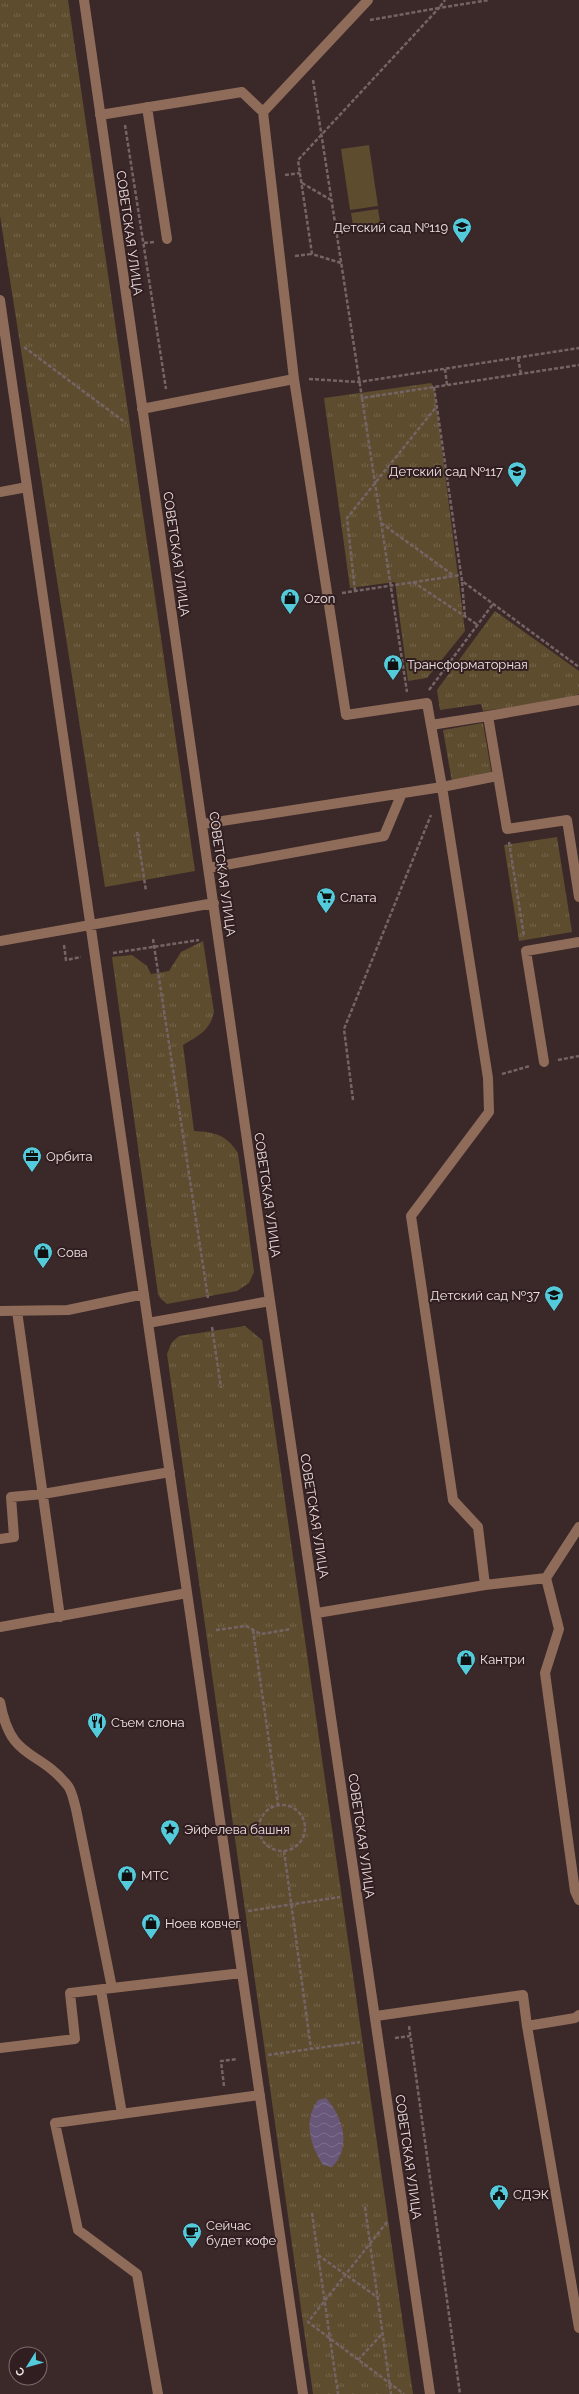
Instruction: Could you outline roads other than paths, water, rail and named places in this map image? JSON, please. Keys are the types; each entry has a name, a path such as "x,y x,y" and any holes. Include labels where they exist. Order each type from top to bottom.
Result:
{"street":[{"name":"СОВЕТСКАЯ УЛИЦА","path":"84,0 270,1301 376,2016 430,2394"},
{"path":"263,112 368,0"},
{"path":"100,115 242,92 263,112 294,379 346,715 427,703 442,787 488,1078 489,1112 411,1216 453,1500 478,1527 485,1585"},
{"path":"147,108 167,239"},
{"path":"0,300 303,2394"},
{"path":"0,359 10,368"},
{"path":"142,409 294,379"},
{"path":"0,492 27,487"},
{"path":"431,725 579,700"},
{"path":"488,716 507,829 567,820 579,897"},
{"path":"203,824 442,787 497,776"},
{"path":"209,868 384,836 402,793"},
{"path":"0,941 214,903"},
{"path":"544,1062 526,951 579,942"},
{"path":"0,1311 68,1310 144,1294"},
{"path":"148,1323 270,1301"},
{"path":"17,1311 60,1617"},
{"path":"0,1539 14,1537 11,1497 43,1494 170,1472"},
{"path":"579,1527 546,1578 559,1629 545,1673 575,1891 579,1900"},
{"path":"317,1613 485,1585 546,1578"},
{"path":"0,1627 187,1593"},
{"path":"0,1702 3,1721 10,1736 23,1752 53,1772 69,1787 76,1809 112,1988"},
{"path":"0,2048 75,2039 70,1993 242,1973"},
{"path":"101,1990 122,2114"},
{"path":"376,2016 523,1994 527,2026 579,2328"},
{"path":"527,2026 575,2018 579,2015"},
{"path":"158,2394 137,2274 78,2230 55,2123 260,2095"}],"water":[{"path":"326,2098 337,2114 343,2132 342,2150 332,2167 323,2165 318,2157 310,2133 313,2108 318,2100"}],"place":[{"name":"Детский сад №119","path":"462,244"},
{"name":"Детский сад №117","path":"517,488"},
{"name":"Ozon","path":"290,615"},
{"name":"Трансформаторная","path":"393,681"},
{"name":"Слата","path":"326,914"},
{"name":"Орбита","path":"32,1173"},
{"name":"Сова","path":"43,1269"},
{"name":"Детский сад №37","path":"554,1312"},
{"name":"Кантри","path":"466,1676"},
{"name":"Съем слона","path":"97,1739"},
{"name":"Эйфелева башня","path":"170,1846"},
{"name":"МТС","path":"127,1892"},
{"name":"Ноев ковчег","path":"151,1940"},
{"name":"СДЭК","path":"499,2211"},
{"name":"Сейчас будет кофе","path":"192,2249"}]}
